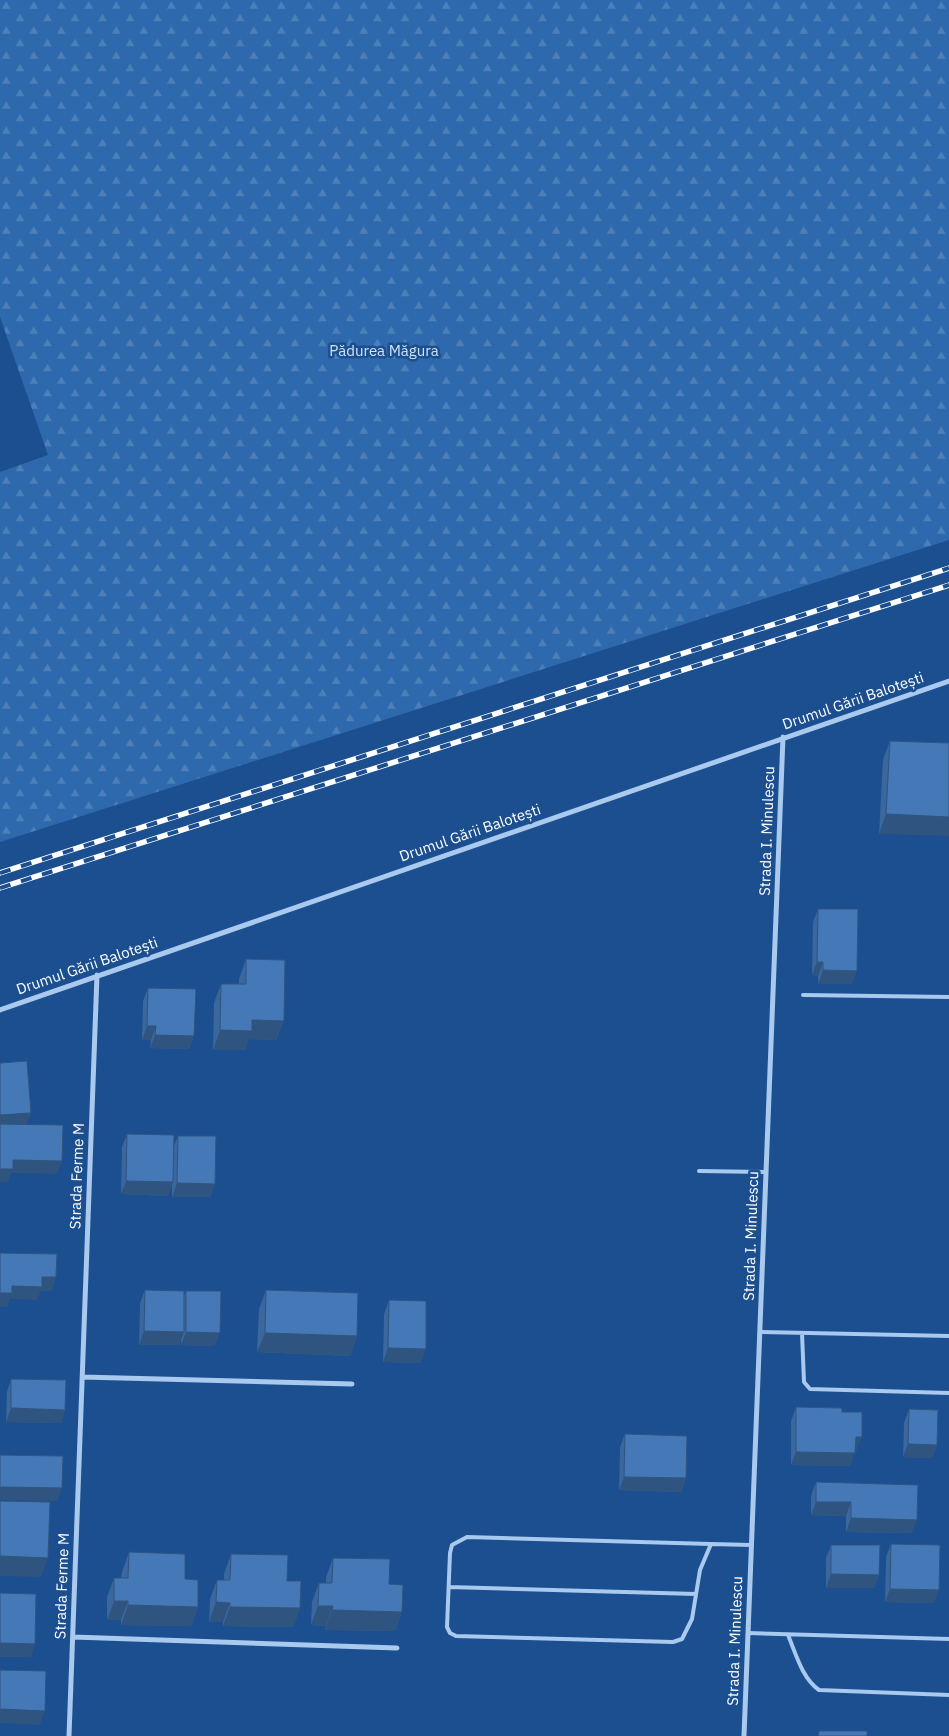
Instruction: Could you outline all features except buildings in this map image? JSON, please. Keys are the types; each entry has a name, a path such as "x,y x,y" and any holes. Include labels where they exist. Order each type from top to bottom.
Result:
{"street":[{"name":"Drumul Gării Balotești","path":"0,1010 783,737 949,682"},
{"name":"Strada I. Minulescu","path":"744,1736 783,737"},
{"name":"Strada Ferme M","path":"69,1736 97,975"},
{"path":"82,1377 352,1384"},
{"path":"73,1637 397,1648"}],"lane":[{"path":"803,995 949,997"},
{"path":"699,1171 766,1172"},
{"path":"760,1332 949,1336"},
{"path":"802,1333 804,1382 810,1389 949,1393"},
{"path":"711,1544 700,1570 687,1632 682,1639 673,1642 456,1636 450,1633 447,1627 450,1553 452,1545 467,1537 751,1545"},
{"path":"449,1587 696,1594"},
{"path":"748,1633 949,1639"},
{"path":"788,1635 804,1673 813,1686 819,1690 949,1695"}],"green space":[{"name":"Pădurea Măgura","path":"0,0 949,0 949,540 0,842 0,472 48,455 0,317"}],"railway":[{"path":"0,873 949,568"},
{"path":"0,888 949,585"}]}
